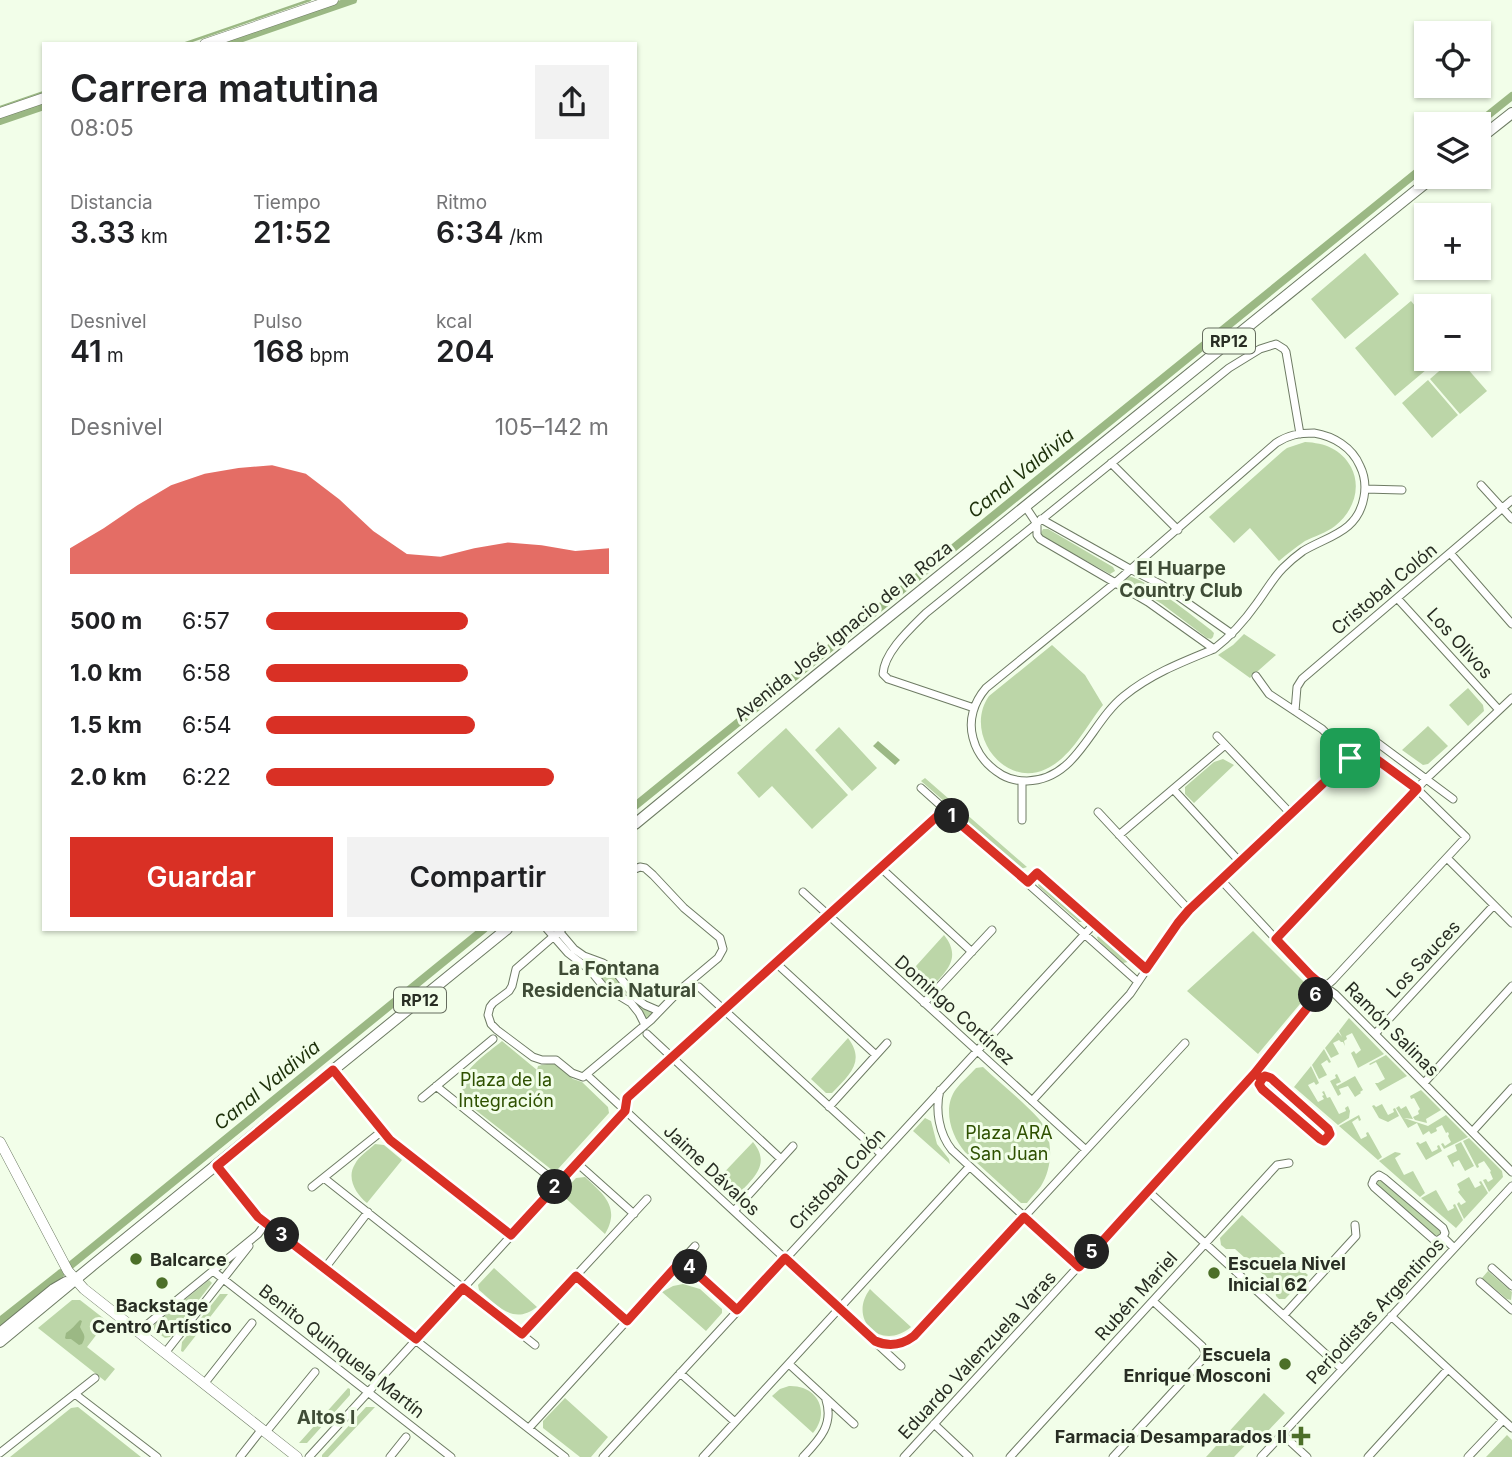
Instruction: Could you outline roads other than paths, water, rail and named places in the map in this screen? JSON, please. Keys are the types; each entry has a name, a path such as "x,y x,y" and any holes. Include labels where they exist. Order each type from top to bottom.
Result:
{"main road":[{"path":"211,42 334,0"},
{"path":"0,113 42,99"},
{"path":"1491,130 1512,113"},
{"name":"Avenida José Ignacio de la Roza","path":"637,822 1028,509 1418,189"},
{"name":"RP12","path":"0,1342 505,931"},
{"path":"0,1142 68,1270 84,1289 297,1457"},
{"name":"RP12","path":"0,1333 60,1285 75,1279"}],"street":[{"path":"974,708 888,679 883,674 884,665 905,633 916,623 1229,368 1252,353 1276,344 1286,352 1300,433"},
{"path":"1300,433 1321,434 1344,446 1359,462 1365,489 1360,510 1350,524 1292,560 1232,634 1214,649 1173,665 1146,680 1116,702 1070,763 1052,776 1022,781 1004,776 990,767 978,752 971,731 974,708 980,694 1178,530 1286,436 1300,433"},
{"path":"1111,463 1178,530"},
{"path":"1481,485 1512,519"},
{"path":"1365,489 1402,490"},
{"name":"Cristobal Colón","path":"1295,711 1299,682 1512,500"},
{"path":"1028,509 1040,522 1162,585 1232,634"},
{"path":"1040,522 1037,535 1040,539 1161,611 1214,649"},
{"path":"1450,553 1512,624"},
{"name":"Los Olivos","path":"1397,598 1499,710"},
{"path":"1256,676 1269,694 1322,729 1350,758"},
{"path":"1276,939 1426,779 1512,698"},
{"path":"1217,736 1291,814"},
{"path":"1032,1101 1130,994 1189,910 1371,738 1452,799"},
{"path":"1119,835 1225,745"},
{"path":"1361,748 1417,789"},
{"path":"1022,781 1022,820"},
{"path":"921,789 1138,982"},
{"path":"1173,789 1240,862"},
{"name":"Eduardo Valenzuela Varas","path":"904,1457 1255,1073 1324,987 1466,837 1417,789"},
{"path":"309,1457 625,1111 627,1098 944,810"},
{"path":"1098,811 1189,910"},
{"path":"1447,858 1512,923"},
{"path":"587,1075 654,1018 695,976 718,958 723,949 722,942 715,933 676,900 649,871 637,868"},
{"path":"880,868 972,952"},
{"path":"1028,882 1037,873 1146,969"},
{"name":"Ramón Salinas","path":"1221,880 1311,976 1335,994 1512,1172"},
{"name":"Domingo Cortínez","path":"803,892 1086,1150"},
{"name":"Los Sauces","path":"1375,1034 1494,905"},
{"name":"Cristobal Colón","path":"603,1457 1095,923"},
{"path":"924,1003 992,930"},
{"path":"558,932 584,956 615,971 638,999 659,1011"},
{"path":"558,932 568,953 590,970 603,986 631,1003 645,1025"},
{"name":"Jaime Dávalos","path":"558,932 516,969 512,986 490,1007 488,1015 494,1027 533,1057 556,1060 575,1075 587,1075 901,1366"},
{"path":"776,962 876,1055"},
{"path":"1424,1083 1512,986"},
{"path":"699,987 881,1154"},
{"path":"646,1034 781,1159"},
{"path":"422,1098 493,1039"},
{"path":"830,1107 887,1043"},
{"path":"875,1341 895,1345 914,1336 1185,1043"},
{"path":"333,1070 390,1140 511,1235"},
{"path":"1255,1073 1262,1079"},
{"path":"1269,1077 1328,1129 1328,1138 1324,1141 1320,1139 1262,1089 1259,1084 1262,1079 1269,1077"},
{"path":"436,1086 558,1184"},
{"path":"1473,1131 1512,1088"},
{"path":"941,1089 939,1113 943,1136 952,1150 1079,1267"},
{"path":"312,1187 382,1131"},
{"path":"734,1211 793,1146"},
{"path":"577,1163 634,1214"},
{"name":"Rubén Mariel","path":"1010,1457 1277,1165 1289,1163"},
{"path":"217,1166 258,1217 565,1457"},
{"path":"703,1457 969,1167"},
{"path":"1379,1175 1384,1178 1443,1228 1443,1237 1437,1241 1433,1239 1374,1187 1374,1179 1379,1175"},
{"path":"324,1178 536,1345"},
{"name":"Periodistas Argentinos","path":"1261,1457 1512,1186"},
{"path":"1148,1191 1342,1369"},
{"path":"522,1334 647,1199"},
{"path":"325,1268 368,1212"},
{"path":"165,1353 266,1223"},
{"path":"1284,1315 1356,1236 1355,1225"},
{"path":"138,1332 258,1234"},
{"path":"1443,1237 1454,1248"},
{"path":"529,1428 695,1246"},
{"path":"682,1260 737,1310"},
{"path":"1492,1268 1512,1286"},
{"name":"Benito Quinquela Martín","path":"213,1271 451,1457"},
{"path":"576,1276 627,1321"},
{"path":"1480,1282 1511,1309"},
{"path":"1113,1457 1206,1353 1205,1349 1153,1301"},
{"path":"1391,1316 1512,1428"},
{"path":"204,1384 252,1323"},
{"path":"789,1364 855,1424"},
{"path":"1368,1457 1448,1369"},
{"path":"240,1457 314,1372"},
{"path":"680,1373 735,1423"},
{"path":"0,1453 95,1378"},
{"path":"75,1394 157,1457"},
{"path":"803,1457 822,1437 827,1424 829,1411 824,1396"},
{"path":"1468,1457 1503,1420"},
{"path":"934,1424 969,1457"},
{"path":"1282,1434 1307,1457"},
{"path":"390,1457 406,1437"}],"waterway":[{"path":"189,42 310,0"},
{"path":"231,42 353,0"},
{"path":"0,107 42,93"},
{"name":"Canal Valdivia","path":"1491,113 1512,96"},
{"path":"0,121 42,107"},
{"name":"Canal Valdivia","path":"637,804 1414,175"},
{"name":"Canal Valdivia","path":"71,1265 482,931"},
{"name":"Canal Valdivia","path":"0,1321 61,1273"}],"place":[{"name":"Balcarce","path":"136,1259"},
{"name":"Escuela Nivel Inicial 62","path":"1214,1273"},
{"name":"Backstage Centro Artístico","path":"162,1283"},
{"name":"Escuela Enrique Mosconi","path":"1285,1364"},
{"name":"Farmacia Desamparados II","path":"1301,1436"}],"district":[{"name":"El Huarpe Country Club","path":"1181,579"},
{"name":"La Fontana Residencia Natural","path":"609,979"},
{"name":"Altos I","path":"326,1417"}],"park label":[{"name":"Plaza de la Integración","path":"506,1089"},
{"name":"Plaza ARA San Juan","path":"1009,1142"}]}
